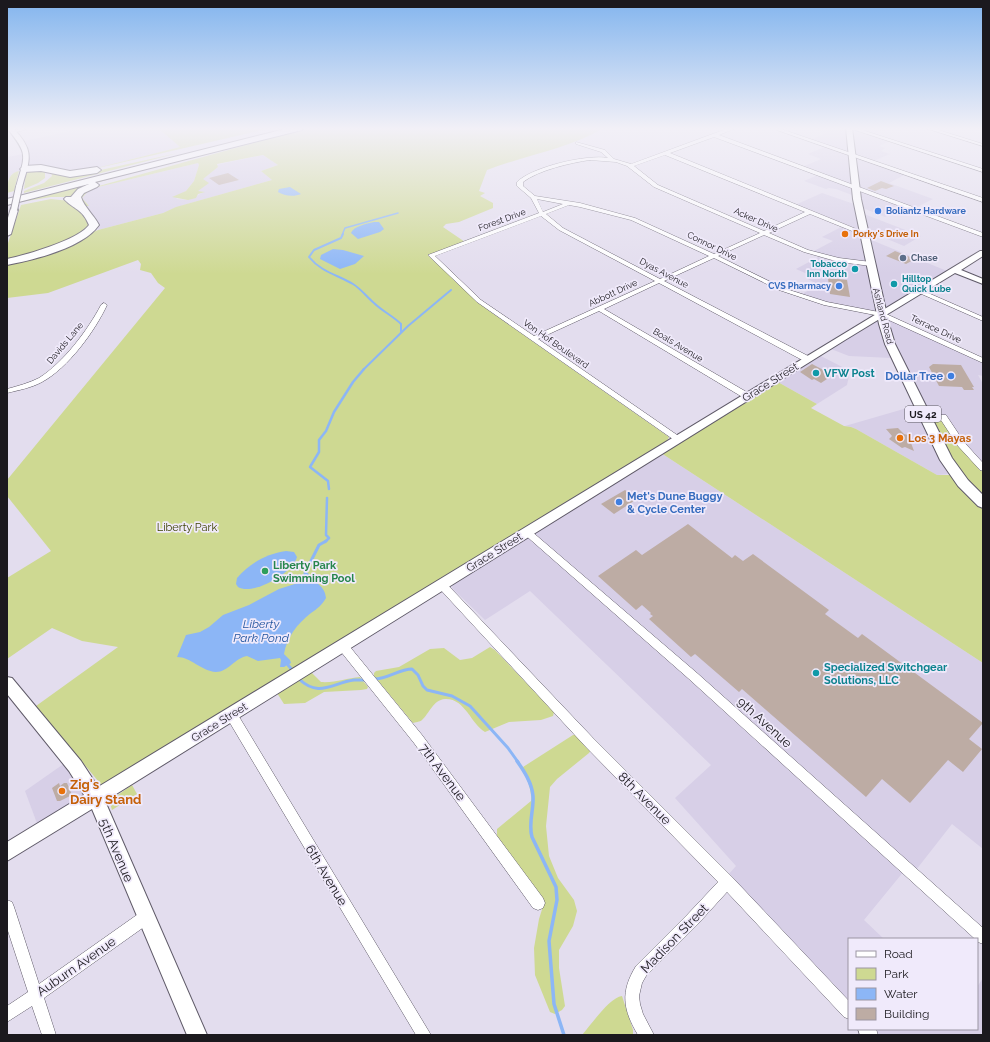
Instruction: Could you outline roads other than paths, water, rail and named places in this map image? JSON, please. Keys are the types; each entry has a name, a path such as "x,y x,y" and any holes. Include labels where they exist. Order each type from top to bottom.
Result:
{"highway":[{"path":"7,194 45,177"},
{"path":"7,202 98,177"},
{"path":"7,199 101,177"},
{"path":"7,262 38,254 80,237 92,230 94,227 93,222 78,203 76,197 78,193 94,184 121,177"},
{"path":"10,209 51,198 66,199 78,203"}],"main road":[{"name":"Ashland Road","path":"854,177 864,234 886,333 896,358 946,460 963,483 983,503"}],"street":[{"path":"7,234 10,209 22,177"},
{"name":"Forest Drive","path":"431,255 542,214 538,210 533,197 520,186 521,181 529,177"},
{"name":"Acker Drive","path":"642,177 656,186 764,234 814,254 839,260 871,264"},
{"path":"723,177 864,234"},
{"path":"826,177 983,235"},
{"path":"916,177 983,200"},
{"name":"Connor Drive","path":"533,197 602,210 633,220 777,287 810,300 842,308 882,314"},
{"path":"542,214 570,203"},
{"name":"Abbott Drive","path":"533,339 810,212"},
{"name":"Dyas Avenue","path":"542,214 551,222 807,359"},
{"path":"529,220 551,222"},
{"name":"Grace Street","path":"7,852 807,359 983,253"},
{"name":"Von Hof Boulevard","path":"431,255 483,304 677,439"},
{"path":"954,270 983,282"},
{"path":"919,291 983,319"},
{"name":"Davids Lane","path":"7,391 35,382 54,371 94,322 104,305"},
{"name":"Boals Avenue","path":"600,309 747,396"},
{"name":"Terrace Drive","path":"882,314 983,360"},
{"path":"943,417 961,444 983,468"},
{"name":"9th Avenue","path":"526,532 693,676 983,937"},
{"name":"8th Avenue","path":"441,584 590,742 727,882 848,1011"},
{"name":"7th Avenue","path":"342,645 427,750 538,903"},
{"name":"5th Avenue","path":"7,683 74,766 95,798 197,1035"},
{"name":"6th Avenue","path":"231,714 424,1035"},
{"name":"Madison Street","path":"647,1035 637,1019 631,1000 632,988 635,979 640,971 692,920 727,882"},
{"path":"7,907 49,1035"},
{"name":"Auburn Avenue","path":"7,1015 146,917"}],"water":[{"path":"290,187 301,194 289,196 278,192 279,189"},
{"path":"379,222 384,229 380,232 358,239 351,233 357,227"},
{"path":"333,249 343,250 364,256 355,264 340,269 320,259 321,255"},
{"name":"Liberty Park Swimming Pool","path":"286,551 294,552 297,557 294,563 281,576 262,586 245,589 238,587 236,584 237,578 247,568 265,557"},
{"name":"Liberty Park Pond","path":"308,573 324,590 326,598 319,607 301,622 290,636 284,654 291,663 284,667 280,667 280,658 258,661 247,656 239,659 224,670 216,672 206,669 187,659 177,657 186,635 200,632 209,627 223,615 249,605 279,589 298,583 300,576"}],"waterway":[{"path":"342,235 345,228 398,213"},
{"path":"343,234 341,238 314,250 309,257 324,270 359,288 377,306 401,324 401,332"},
{"path":"364,369 408,326 451,290"},
{"path":"329,489 328,481 310,467 319,452 319,440 326,431 334,412 353,382 364,369"},
{"path":"326,541 329,538 326,535 327,498"},
{"path":"305,573 319,545 326,541"},
{"path":"288,665 293,671"},
{"path":"374,679 379,679 407,669 412,669 418,675 423,686 427,690 452,696 470,706 508,748 518,762"},
{"path":"299,679 306,685 313,688 326,688 354,680 367,680"},
{"path":"517,761 527,777 533,796 531,827 532,837 556,887 557,900 549,941 554,1004 564,1035"}],"place":[{"name":"Boliantz Hardware","path":"878,211"},
{"name":"Porky's Drive In","path":"845,234"},
{"name":"Chase","path":"903,258"},
{"name":"Tobacco Inn North","path":"855,269"},
{"name":"Hilltop Quick Lube","path":"894,284"},
{"name":"CVS Pharmacy","path":"839,286"},
{"name":"VFW Post","path":"816,373"},
{"name":"Dollar Tree","path":"951,376"},
{"name":"Los 3 Mayas","path":"900,438"},
{"name":"Met's Dune Buggy & Cycle Center","path":"619,502"},
{"name":"Liberty Park Swimming Pool","path":"265,571"},
{"name":"Specialized Switchgear Solutions, LLC","path":"816,673"},
{"name":"Zig's Dairy Stand","path":"62,791"}],"park label":[{"name":"Liberty Park","path":"187,527"}]}
